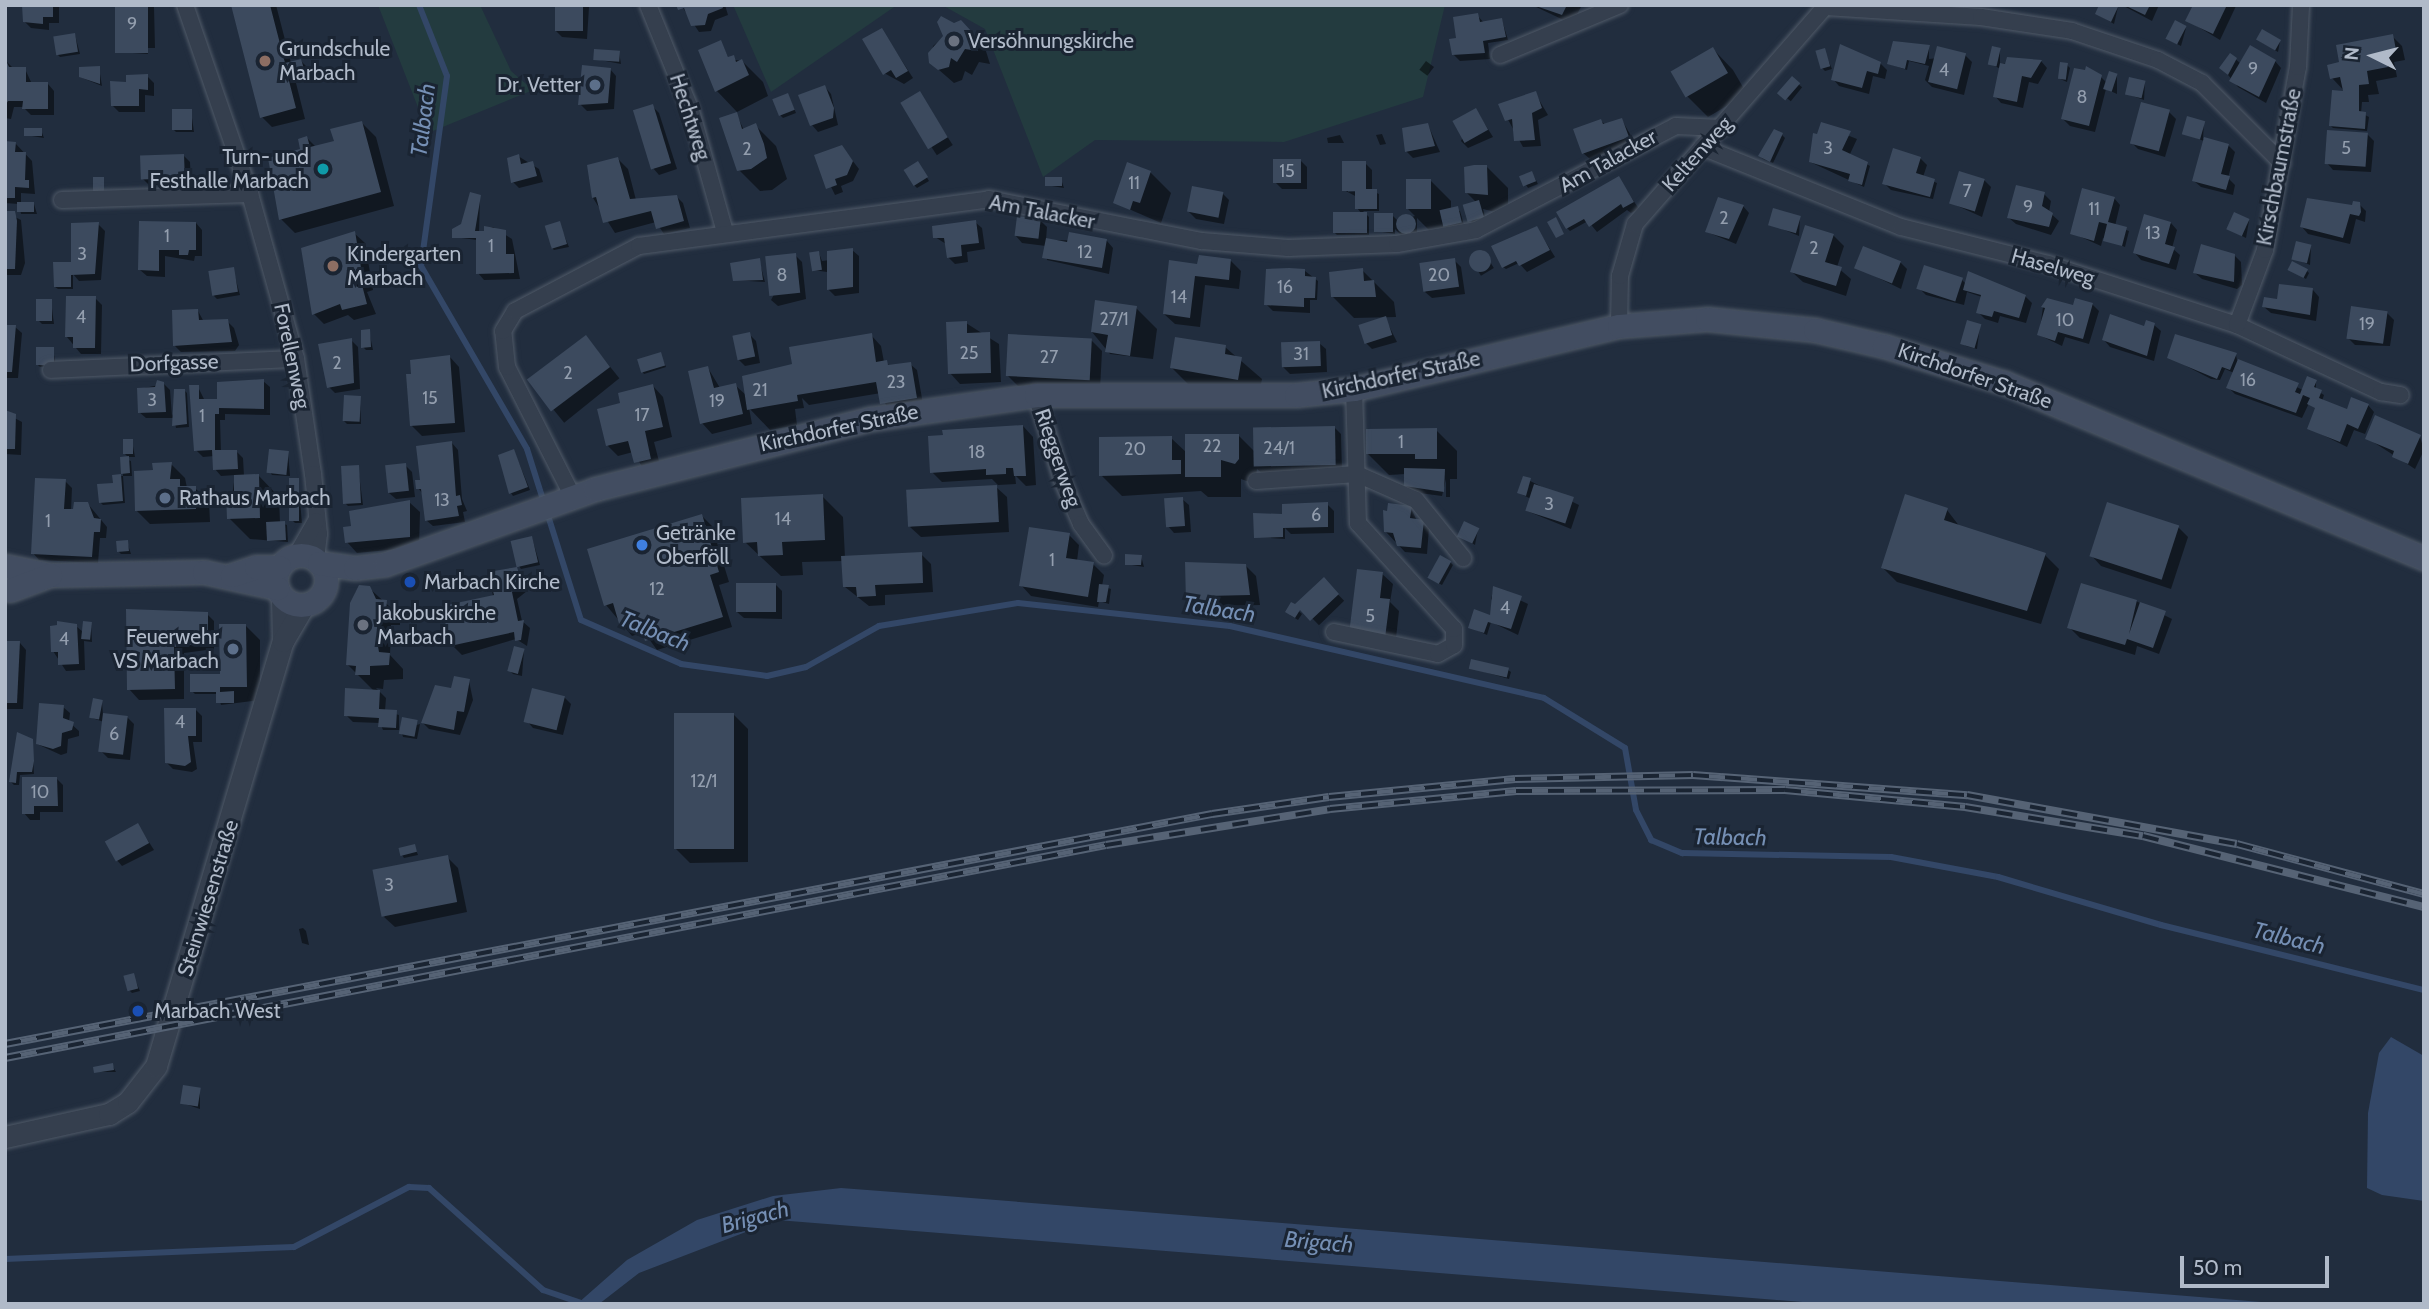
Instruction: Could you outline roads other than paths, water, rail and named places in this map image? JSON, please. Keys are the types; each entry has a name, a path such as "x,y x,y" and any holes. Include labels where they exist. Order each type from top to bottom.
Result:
{"main road":[{"name":"Kirchdorfer Straße","path":"6,581 50,575 232,575 256,567 295,572 355,568 423,553 553,504 682,464 870,419 1036,395 1296,396 1354,389 1619,326 1665,320 1749,321 1884,345 2005,383 2424,558"},
{"name":"Kirchdorfer Straße","path":"304,605 317,599 325,587 355,568"},
{"path":"295,572 325,587"},
{"path":"295,572 304,605"}],"street":[{"name":"Forellenweg","path":"185,5 250,194 296,359 316,521 295,572"},
{"name":"Hechtweg","path":"648,5 691,111 725,232"},
{"path":"1500,55 1620,5"},
{"name":"Kirschbaumstraße","path":"2236,325 2265,250 2299,55 2301,5"},
{"path":"1827,6 1981,17 2072,31 2158,60 2202,83 2282,163"},
{"name":"Keltenweg","path":"1619,326 1620,276 1635,224 1827,6"},
{"name":"Am Talacker","path":"553,504 508,367 503,331 515,311 639,246 725,232 989,198 1202,241 1288,248 1397,244 1476,230 1676,126 1721,128"},
{"name":"Haselweg","path":"1702,147 1901,227 2048,264 2236,325 2381,392 2401,395"},
{"path":"62,200 250,194"},
{"name":"Dorfgasse","path":"51,370 296,359"},
{"path":"1334,632 1438,654 1454,645 1454,629 1358,523 1354,389"},
{"name":"Rieggerweg","path":"1036,395 1062,480 1081,524 1104,556"},
{"path":"1256,481 1357,474 1416,500 1463,558"},
{"name":"Steinwiesenstraße","path":"5,1137 108,1114 128,1102 156,1066 283,641 295,572"},
{"name":"Steinwiesenstraße","path":"283,641 304,605"}],"water":[{"path":"2391,1037 2424,1056 2424,1201 2382,1195 2367,1188 2368,1113 2379,1053"},
{"name":"Brigach","path":"841,1188 2286,1304 1827,1304 777,1220 639,1273 599,1304 577,1304 627,1260 697,1220 773,1196"}],"waterway":[{"name":"Talbach","path":"419,5 447,76 421,266 527,449 581,620 681,664 767,676 806,667 879,626 1018,603 1230,626 1544,698 1625,748 1636,810 1651,840 1682,853 1891,857 1998,877 2161,925 2424,990"},
{"path":"5,1259 294,1247 409,1187 429,1188 543,1290 584,1304"}],"railway":[{"path":"5,1044 1212,814 1329,797 1515,779 1693,775 1967,795 2237,844 2424,894"},
{"path":"5,1058 1106,845 1330,809 1516,791 1785,790 1965,807 2143,836 2424,907"}],"place":[{"name":"Versöhnungskirche","path":"954,41"},
{"name":"Grundschule Marbach","path":"265,61"},
{"name":"Dr. Vetter","path":"595,85"},
{"name":"Turn- und Festhalle Marbach","path":"323,169"},
{"name":"Kindergarten Marbach","path":"333,266"},
{"name":"Rathaus Marbach","path":"165,498"},
{"name":"Getränke Oberföll","path":"642,545"},
{"name":"Marbach Kirche","path":"410,582"},
{"name":"Jakobuskirche Marbach","path":"363,625"},
{"name":"Feuerwehr VS Marbach","path":"233,649"},
{"name":"Marbach West","path":"138,1011"}]}
